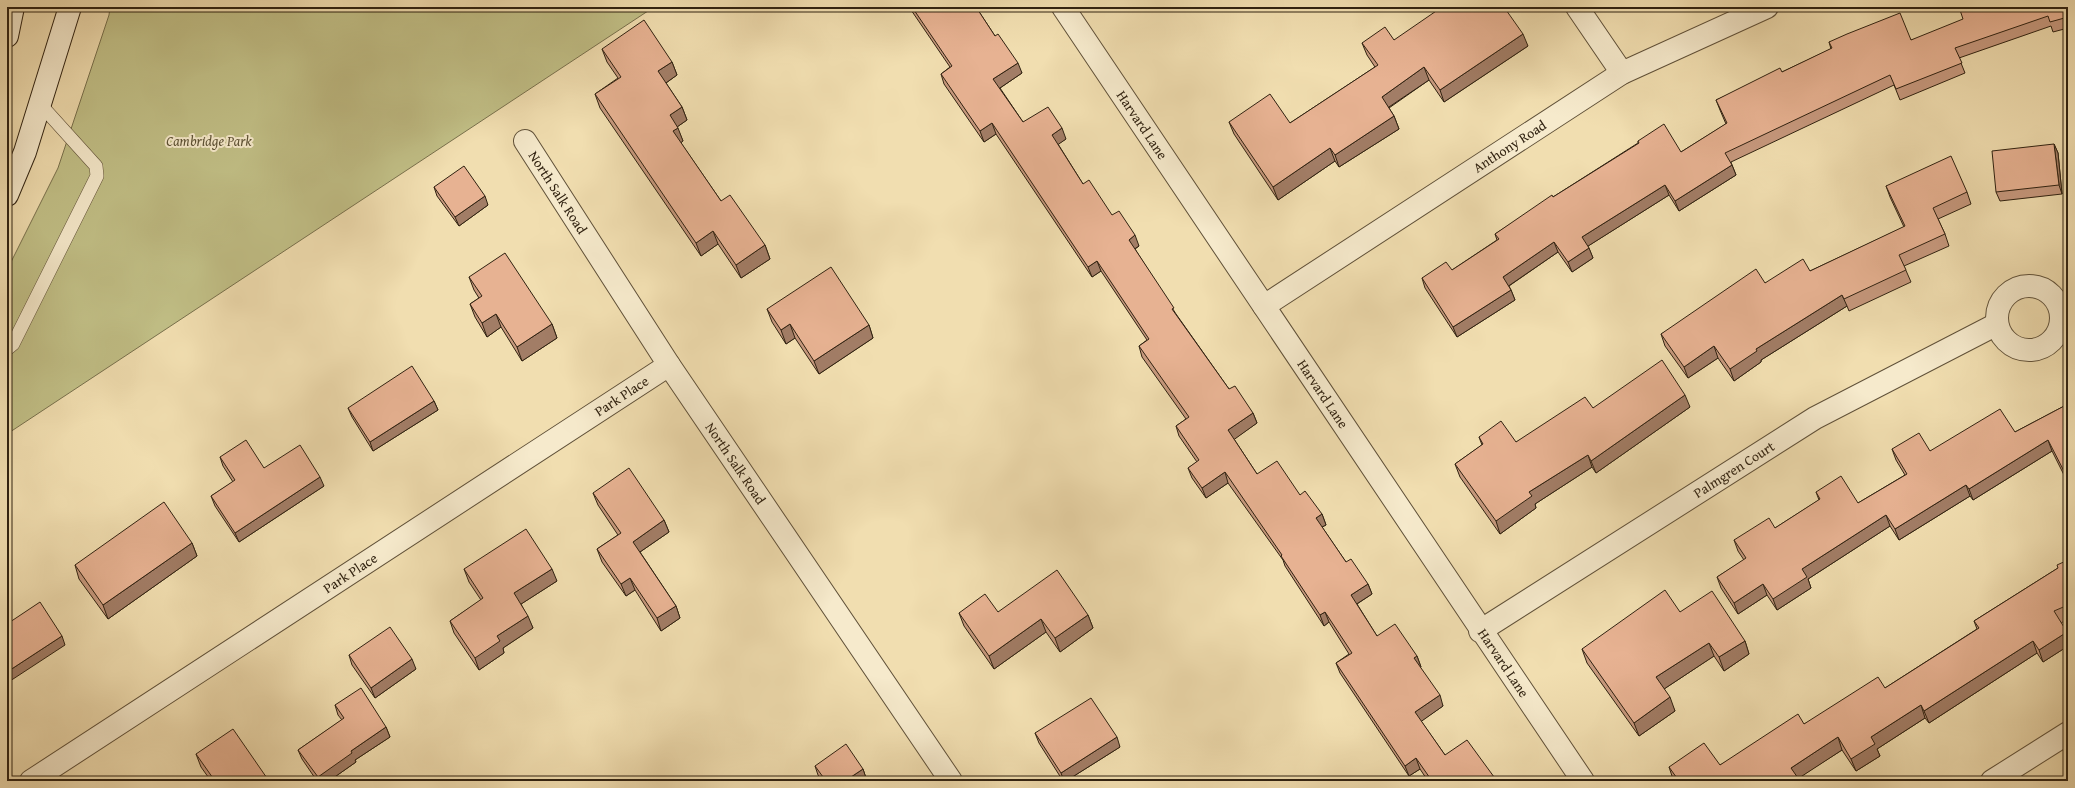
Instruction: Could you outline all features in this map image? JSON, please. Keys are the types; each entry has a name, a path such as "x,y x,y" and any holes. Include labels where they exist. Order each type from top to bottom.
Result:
{"street":[{"path":"7,36 13,7"},
{"path":"7,194 25,152 70,7"},
{"name":"Harvard Lane","path":"1062,7 1264,306 1480,631 1583,781"},
{"path":"1577,7 1622,73"},
{"name":"Anthony Road","path":"1264,306 1622,73 1766,7"},
{"name":"North Salk Road","path":"525,141 669,365 951,781"},
{"name":"Palmgren Court","path":"1480,631 1815,418 1997,324"},
{"name":"Park Place","path":"32,781 669,365"},
{"path":"1992,781 2068,733"}],"lane":[{"path":"7,349 13,344 97,176 96,166 40,104"}],"green space":[{"name":"Cambridge Park","path":"110,7 654,7 7,434 7,270 58,168 109,15"}],"building":[{"path":"912,7 976,7 995,36 998,34 1018,63 993,79 1023,122 1048,107 1062,128 1052,135 1083,184 1089,180 1112,215 1119,211 1135,235 1129,240 1174,308 1172,309 1229,389 1235,386 1253,413 1228,430 1257,474 1277,461 1300,495 1305,491 1322,514 1316,518 1346,562 1351,559 1368,584 1351,595 1377,636 1395,624 1417,656 1414,658 1440,695 1415,712 1445,755 1467,740 1497,781 1432,781 1416,758 1405,766 1336,663 1352,653 1325,612 1320,615 1281,556 1282,555 1225,472 1202,488 1188,468 1199,460 1176,426 1189,417 1139,346 1149,339 1097,261 1088,267 992,123 980,131 941,74 952,66"},
{"path":"1442,7 1504,7 1523,34 1440,90 1424,67 1382,97 1394,116 1335,155 1330,148 1273,187 1229,122 1270,94 1290,123 1378,65 1362,43 1385,27 1394,40"},
{"path":"1959,7 2068,7 2068,17 2050,22 2048,16 1955,48 1962,63 1896,89 1890,75 1725,153 1732,165 1675,201 1665,185 1582,237 1589,248 1568,262 1554,242 1503,277 1511,290 1453,327 1422,278 1446,262 1452,270 1499,239 1495,234 1552,195 1553,197 1639,143 1638,141 1664,124 1681,152 1727,123 1716,100 1780,68 1782,72 1832,48 1829,42 1900,13 1911,40 1963,19"},
{"path":"644,20 672,62 658,71 682,107 670,115 678,128 673,131 721,201 730,195 765,245 736,265 713,231 696,243 595,94 621,77 602,49"},
{"path":"2054,144 2059,185 1996,192 1992,151"},
{"path":"1951,156 1967,192 1933,208 1945,234 1899,255 1906,270 1844,299 1842,295 1756,349 1757,351 1730,369 1714,346 1684,367 1661,334 1756,269 1765,283 1803,259 1810,271 1905,226 1886,186"},
{"path":"464,166 485,196 455,217 434,187"},
{"path":"505,253 552,324 517,347 496,314 482,323 470,304 482,296 469,277"},
{"path":"831,267 869,325 814,361 790,324 781,330 767,309"},
{"path":"1662,360 1685,395 1591,461 1588,455 1529,492 1532,496 1496,521 1455,464 1483,444 1479,437 1501,421 1516,442 1585,397 1593,408"},
{"path":"412,366 434,401 370,442 348,408"},
{"path":"2068,404 2068,479 2048,440 1969,489 1966,485 1895,529 1886,515 1802,569 1807,577 1773,599 1763,584 1734,603 1717,577 1746,558 1734,540 1769,518 1775,528 1820,499 1816,492 1841,476 1858,503 1907,474 1892,449 1919,433 1930,451 2000,409 2015,432"},
{"path":"246,440 264,468 300,445 320,477 235,533 211,496 235,480 220,457"},
{"path":"629,468 664,520 633,542 676,606 657,618 630,578 621,584 597,549 621,533 593,493"},
{"path":"164,502 192,543 103,605 75,565"},
{"path":"526,529 552,569 514,593 528,616 497,636 500,641 475,658 450,621 483,598 464,569"},
{"path":"2068,560 2068,605 2054,611 2067,632 2039,650 2033,641 1924,711 1921,705 1871,737 1875,744 1851,759 1838,737 1791,768 1800,781 1679,781 1669,767 1704,743 1720,765 1798,714 1804,724 1878,677 1885,688 1979,628 1974,621 2058,568 2057,565"},
{"path":"1057,570 1088,615 1055,638 1041,619 989,656 959,613 985,594 998,612"},
{"path":"1665,590 1680,612 1712,591 1745,641 1719,657 1709,643 1656,677 1670,697 1634,723 1582,649"},
{"path":"40,602 62,636 7,672 7,624"},
{"path":"390,627 412,659 371,688 349,655"},
{"path":"361,688 386,727 351,751 352,753 318,777 298,750 344,718 335,705"},
{"path":"1091,698 1117,737 1061,773 1035,733"},
{"path":"233,729 269,781 215,781 196,754"},
{"path":"846,744 863,769 845,781 826,781 815,766"}]}
